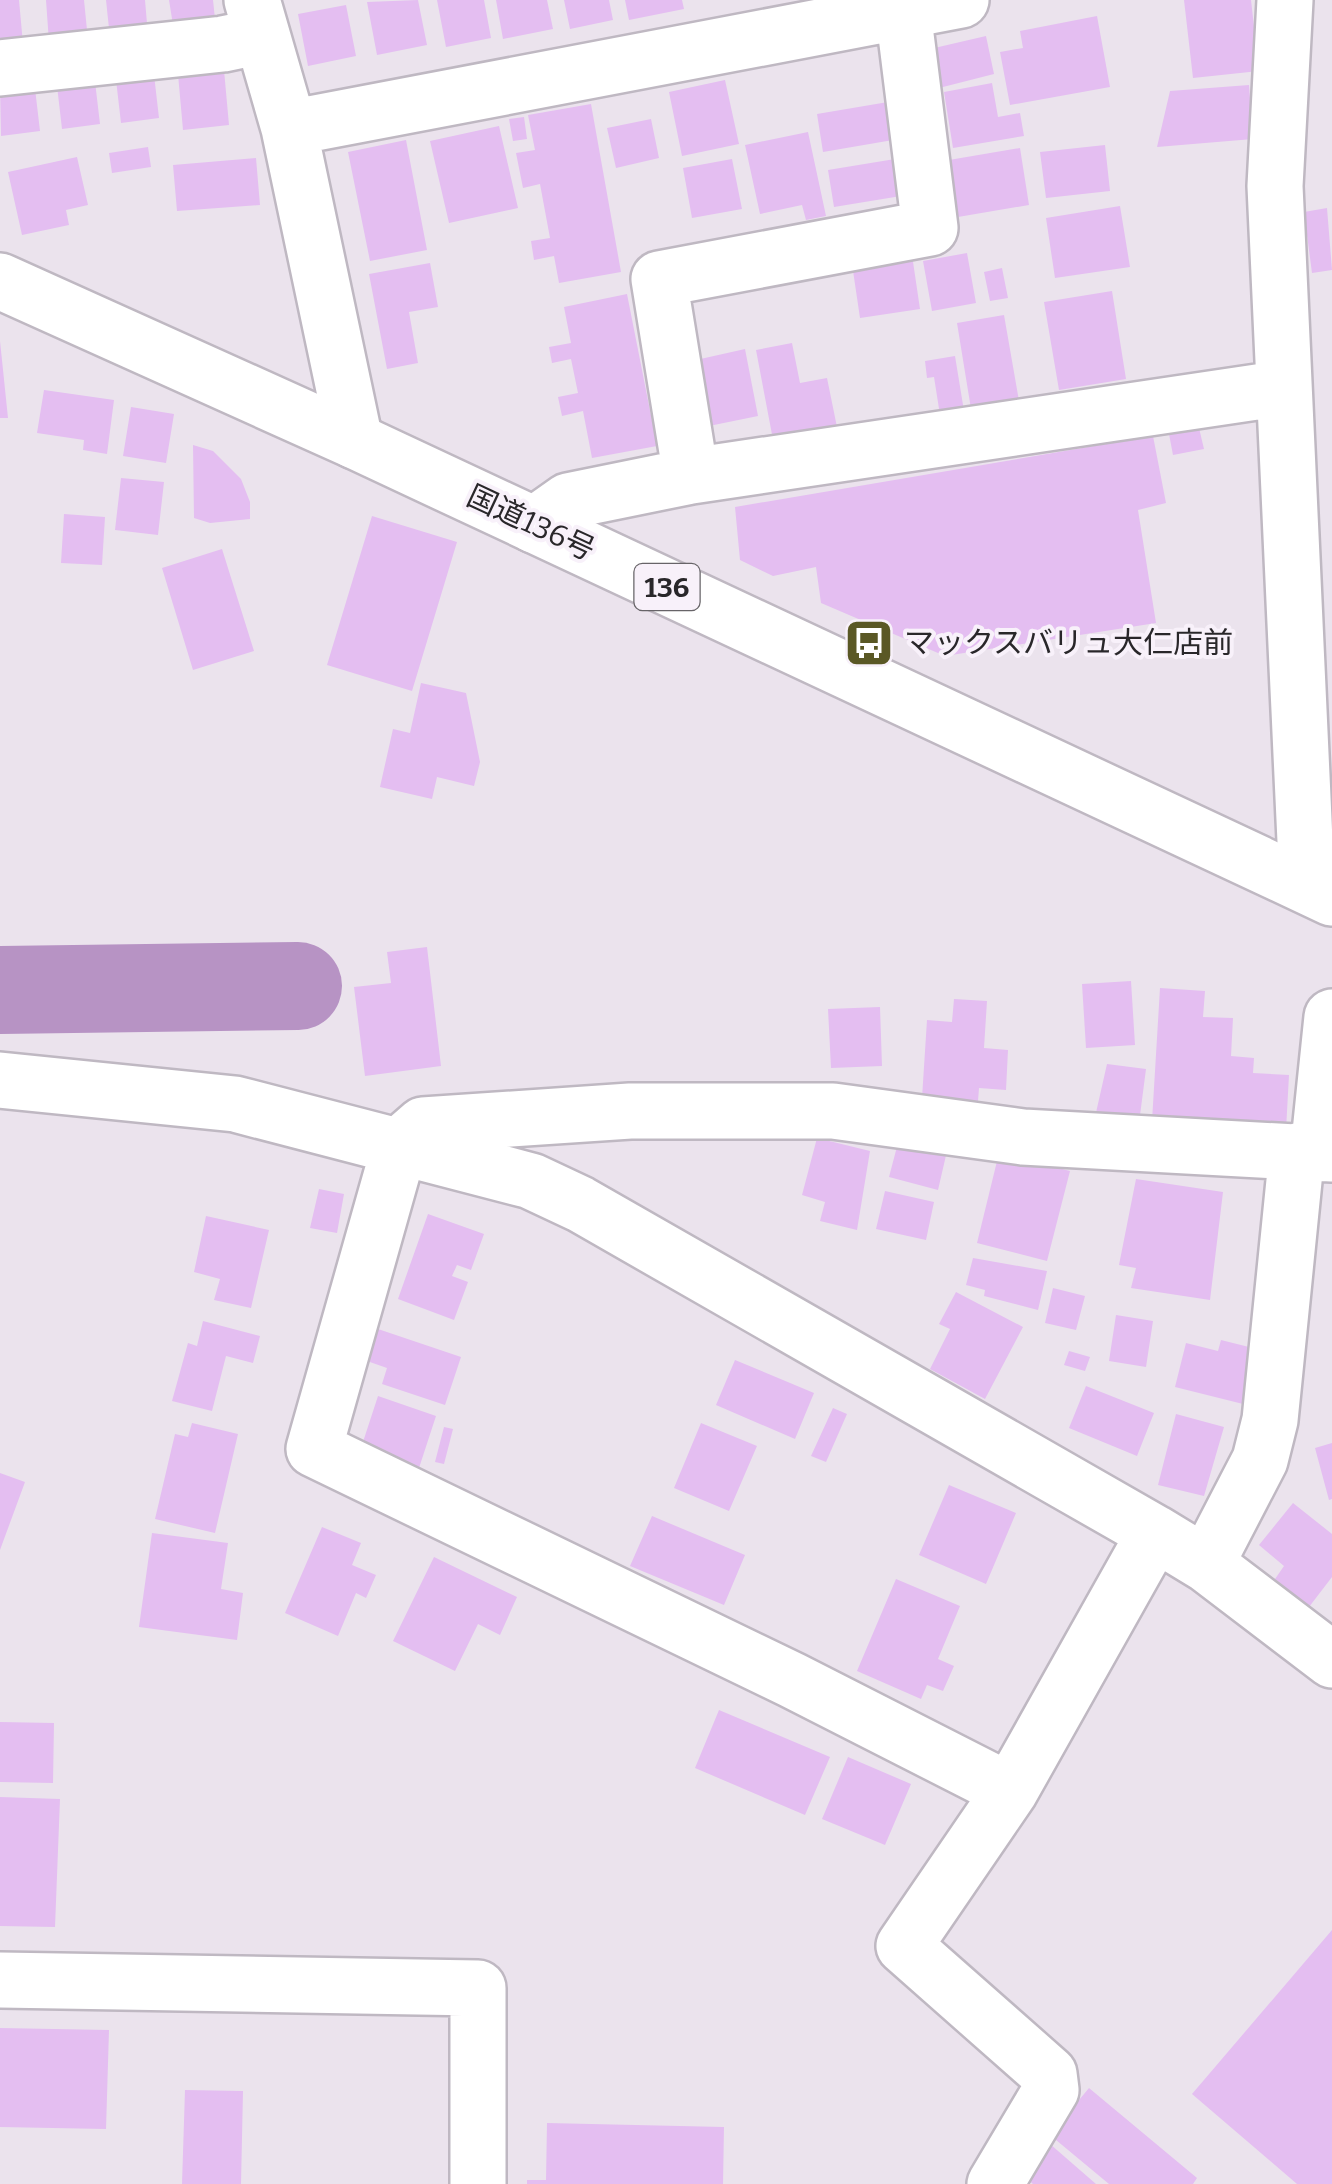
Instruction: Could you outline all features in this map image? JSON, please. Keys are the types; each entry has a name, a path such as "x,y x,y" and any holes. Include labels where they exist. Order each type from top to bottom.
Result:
{"main road":[{"path":"289,128 961,0"},
{"path":"1286,0 1275,186 1284,388 1319,891"},
{"path":"691,476 659,279 930,228 903,12"},
{"path":"0,68 223,44 257,18 289,128 354,441"},
{"name":"国道136号","path":"0,281 354,441 1319,891"},
{"path":"534,525 568,501 691,476 1284,388"},
{"path":"1206,1564 1260,1460 1270,1420 1316,1152 1332,1018"},
{"path":"0,1080 236,1104 531,1181 580,1204 1155,1533 1206,1564 1332,1660"},
{"path":"1010,1791 792,1680 314,1449 400,1144 424,1125 630,1112 833,1111 1023,1137 1316,1152"},
{"path":"995,2184 1052,2090 1050,2074 904,1946 1010,1791 1155,1533"},
{"path":"0,1980 478,1988 478,2184"}],"building":[{"path":"0,0 19,0 23,44 0,46"},
{"path":"46,0 84,0 88,40 49,42"},
{"path":"106,0 145,0 148,35 110,38"},
{"path":"169,0 213,0 215,19 173,25"},
{"path":"418,0 427,45 377,55 367,2"},
{"path":"437,0 484,0 491,38 446,47"},
{"path":"496,0 547,0 553,29 503,39"},
{"path":"564,0 609,0 613,20 570,29"},
{"path":"625,0 682,0 684,9 629,20"},
{"path":"1184,0 1251,0 1259,71 1193,78"},
{"path":"346,5 356,56 308,66 298,14"},
{"path":"1097,16 1110,87 1010,105 1000,52 1023,48 1020,31"},
{"path":"986,36 994,74 939,88 930,49"},
{"path":"223,59 229,125 183,130 177,63"},
{"path":"153,66 159,118 121,123 115,71"},
{"path":"94,73 100,124 62,129 56,77"},
{"path":"34,80 40,131 1,136 0,84"},
{"path":"725,80 739,144 682,156 669,92"},
{"path":"992,83 998,117 1020,113 1024,136 953,148 944,92"},
{"path":"1249,85 1253,139 1157,147 1170,91"},
{"path":"888,102 893,140 823,152 817,114"},
{"path":"591,104 621,272 559,283 554,256 534,260 531,241 550,238 540,184 523,188 516,153 535,150 528,115"},
{"path":"524,117 527,139 513,141 509,119"},
{"path":"651,119 659,158 616,168 607,128"},
{"path":"499,126 518,208 449,223 430,141"},
{"path":"808,132 826,216 806,220 802,205 760,214 745,145"},
{"path":"406,140 427,250 370,261 348,152"},
{"path":"1105,145 1110,191 1046,198 1040,152"},
{"path":"148,147 151,167 112,173 109,153"},
{"path":"1020,148 1029,205 958,217 949,160"},
{"path":"77,157 88,205 66,210 69,225 22,235 8,172"},
{"path":"256,158 260,205 177,211 173,165"},
{"path":"732,159 742,209 692,218 683,168"},
{"path":"895,159 901,196 834,207 828,170"},
{"path":"1120,206 1130,267 1055,278 1046,218"},
{"path":"1327,208 1332,270 1312,273 1304,212"},
{"path":"967,253 976,303 932,311 923,261"},
{"path":"912,255 920,309 860,318 852,264"},
{"path":"430,263 438,307 409,312 418,363 387,369 369,274"},
{"path":"1002,268 1008,298 990,301 984,272"},
{"path":"1112,291 1126,379 1059,390 1044,302"},
{"path":"627,294 657,446 592,458 583,411 562,416 558,397 578,393 571,359 552,363 549,347 571,343 564,307"},
{"path":"1004,315 1019,401 971,409 957,323"},
{"path":"0,341 8,418 0,418"},
{"path":"792,343 800,383 827,378 838,432 774,445 756,350"},
{"path":"745,349 758,416 709,426 696,360"},
{"path":"955,356 964,411 940,415 934,377 927,378 925,361"},
{"path":"44,390 114,400 107,454 83,450 84,440 37,433"},
{"path":"131,407 174,414 166,463 123,456"},
{"path":"1199,428 1204,449 1173,455 1169,434"},
{"path":"1153,436 1166,503 1138,510 1156,623 945,656 821,603 816,567 773,576 740,560 735,507"},
{"path":"193,445 213,451 241,479 250,502 250,519 210,523 194,518"},
{"path":"121,478 164,482 158,535 115,530"},
{"path":"64,514 105,517 102,565 61,563"},
{"path":"372,516 457,542 412,691 327,665"},
{"path":"222,549 254,651 193,670 162,568"},
{"path":"421,683 466,693 480,762 474,786 437,777 432,799 380,787 393,729 410,733"},
{"path":"427,947 441,1066 365,1076 354,987 391,983 387,952"},
{"path":"1131,981 1135,1045 1086,1048 1082,984"},
{"path":"1160,988 1205,991 1203,1017 1233,1018 1231,1056 1254,1058 1253,1073 1289,1075 1286,1130 1152,1121"},
{"path":"954,999 987,1001 984,1048 1008,1050 1006,1090 979,1088 978,1101 922,1098 927,1020 952,1022"},
{"path":"880,1007 882,1066 831,1068 828,1009"},
{"path":"1107,1064 1146,1069 1139,1123 1095,1117"},
{"path":"817,1138 870,1151 857,1230 820,1221 825,1202 802,1195"},
{"path":"899,1139 947,1151 938,1190 889,1177"},
{"path":"999,1153 1070,1171 1047,1261 977,1243"},
{"path":"1136,1179 1223,1192 1210,1300 1131,1288 1136,1268 1119,1265"},
{"path":"319,1189 344,1194 337,1233 310,1228"},
{"path":"885,1191 934,1202 926,1240 876,1229"},
{"path":"428,1214 484,1234 471,1270 457,1265 452,1276 468,1282 454,1320 398,1299"},
{"path":"206,1216 269,1230 251,1308 214,1300 220,1279 194,1272"},
{"path":"973,1258 1047,1271 1038,1310 984,1296 985,1290 966,1285"},
{"path":"1053,1288 1085,1296 1076,1330 1045,1323"},
{"path":"956,1292 1023,1327 985,1399 930,1369 950,1329 939,1324"},
{"path":"1116,1315 1153,1321 1146,1367 1109,1361"},
{"path":"203,1321 260,1336 253,1363 226,1356 212,1411 172,1401 188,1343 197,1346"},
{"path":"378,1329 461,1357 445,1405 382,1384 387,1368 367,1361"},
{"path":"1221,1340 1261,1350 1247,1405 1175,1387 1186,1343 1218,1351"},
{"path":"1069,1351 1090,1357 1085,1371 1064,1365"},
{"path":"735,1360 814,1393 795,1439 716,1405"},
{"path":"1086,1386 1154,1413 1137,1456 1069,1428"},
{"path":"378,1396 436,1416 419,1468 361,1448"},
{"path":"833,1408 847,1414 826,1462 811,1456"},
{"path":"1176,1414 1224,1427 1204,1496 1158,1485"},
{"path":"192,1423 238,1434 215,1533 155,1519 175,1434 188,1437"},
{"path":"701,1423 757,1446 729,1511 674,1488"},
{"path":"444,1427 453,1429 444,1464 435,1462"},
{"path":"1332,1443 1332,1499 1329,1500 1315,1448"},
{"path":"0,1473 25,1482 0,1550"},
{"path":"949,1485 1016,1513 986,1584 919,1555"},
{"path":"1293,1503 1332,1534 1332,1577 1309,1607 1275,1579 1284,1566 1259,1545"},
{"path":"652,1516 745,1555 724,1605 630,1566"},
{"path":"322,1527 361,1543 352,1565 376,1575 366,1598 356,1593 338,1636 285,1613"},
{"path":"152,1533 228,1543 221,1589 243,1593 237,1640 139,1627"},
{"path":"434,1557 517,1597 500,1635 478,1624 455,1671 393,1641"},
{"path":"896,1579 960,1606 938,1659 954,1666 943,1691 927,1685 921,1699 857,1671"},
{"path":"719,1710 830,1757 805,1815 695,1768"},
{"path":"0,1722 54,1723 53,1783 0,1782"},
{"path":"848,1757 911,1784 885,1845 822,1819"},
{"path":"0,1797 60,1799 55,1927 0,1926"},
{"path":"1332,1930 1332,2184 1297,2184 1192,2094"},
{"path":"0,2028 109,2030 106,2129 0,2127"},
{"path":"1089,2088 1197,2178 1193,2184 1109,2184 1050,2135"},
{"path":"185,2090 243,2091 241,2184 182,2184"},
{"path":"547,2123 724,2127 723,2184 527,2184 527,2180 546,2180"},
{"path":"1050,2144 1096,2184 1033,2184 1023,2176"}],"waterway":[{"path":"0,990 298,986"}],"place":[{"name":"マックスバリュ大仁店前","path":"869,643"}]}
